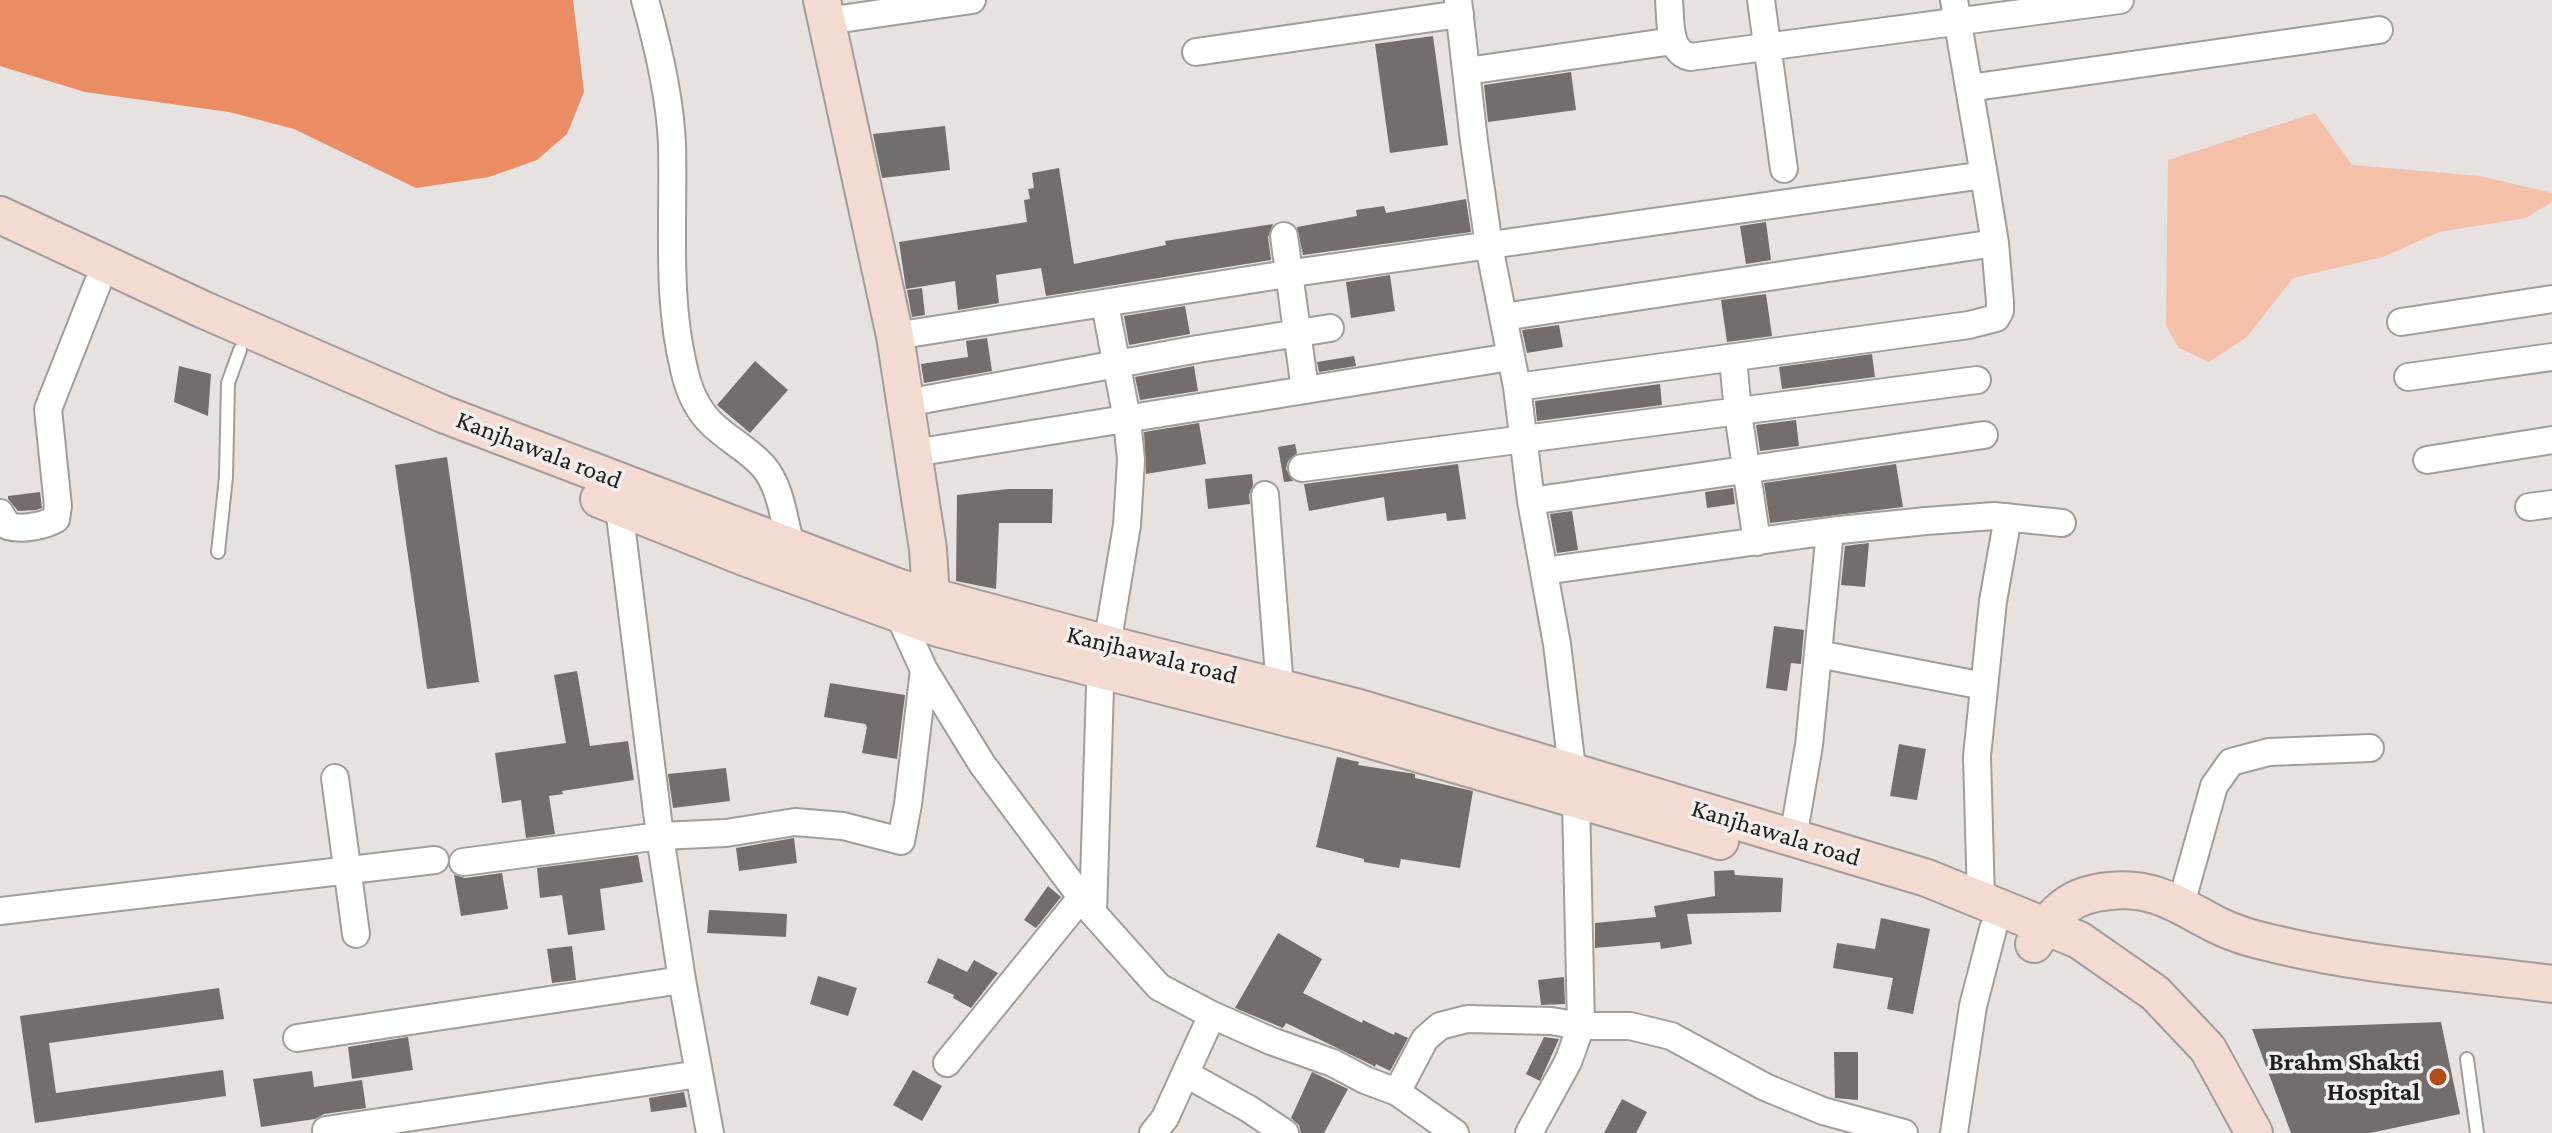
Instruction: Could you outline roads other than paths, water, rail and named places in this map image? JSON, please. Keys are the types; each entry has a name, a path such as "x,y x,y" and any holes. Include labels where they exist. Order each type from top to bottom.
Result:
{"main road":[{"path":"825,10 895,336 931,571 931,597"},
{"name":"Kanjhawala road","path":"0,215 204,310 617,493 744,557 941,629 1280,688 1359,708 1574,786 1919,899 1987,914"},
{"name":"Kanjhawala road","path":"0,239 240,350 435,434 791,546 900,588 1105,658 1347,733 1793,838 1927,878 1987,914 2039,936 2146,1015 2190,1065 2226,1133"},
{"path":"2039,936 2072,900 2111,890 2135,890 2181,904 2225,929 2273,944 2326,955 2552,984"},
{"name":"Kanjhawala road","path":"2039,936 2079,940 2155,993 2208,1049 2254,1133"}],"street":[{"path":"645,0 668,104 672,141 674,314 684,373 693,396 710,422 740,444 768,474 791,546"},
{"path":"825,10 972,0"},
{"path":"1669,0 1673,41 1682,55 1690,57 1768,48 1955,12 2120,0"},
{"path":"1761,0 1784,169"},
{"path":"1196,52 1459,7 1489,246 1517,387 1531,501 1557,644 1574,786 1581,1026 1568,1062 1529,1133"},
{"path":"1517,387 1988,322 1996,318 2000,311 1995,243 1955,12"},
{"path":"1969,88 2379,30"},
{"path":"1467,71 1673,41"},
{"path":"895,336 1289,274 1984,175"},
{"path":"1284,236 1305,390"},
{"path":"1503,317 1995,243"},
{"path":"0,513 8,526 15,528 46,524 56,519 58,506 48,409 97,285"},
{"path":"2401,322 2552,299"},
{"path":"947,1063 1087,906 1105,658 1127,525 1131,460 1127,419 1105,304"},
{"path":"906,403 1116,363 1330,328"},
{"path":"914,453 1510,357"},
{"path":"2408,377 2552,357"},
{"path":"1733,358 1757,542"},
{"path":"1302,468 1977,380"},
{"path":"1531,501 1984,435"},
{"path":"2427,460 2552,440"},
{"path":"617,493 660,836 710,1133"},
{"path":"1265,495 1280,688"},
{"path":"1544,571 1830,531 1974,516 2062,523"},
{"path":"1954,1133 1987,914 1977,756 1993,601 2008,517"},
{"path":"1793,838 1809,745 1830,531"},
{"path":"898,613 924,670 982,764 1087,906 1159,987 1212,1015 1397,1092 1438,1128"},
{"path":"1818,654 1984,686"},
{"path":"463,862 660,836 726,833 811,821 901,841 924,670"},
{"path":"2181,904 2214,786 2231,762 2269,752 2370,748"},
{"path":"335,778 356,934"},
{"path":"0,911 435,860"},
{"path":"297,1038 682,980"},
{"path":"1162,1128 1212,1015"},
{"path":"1397,1092 1425,1039 1440,1026 1467,1019 1630,1026 1671,1036 1765,1087 1823,1111 1904,1133"},
{"path":"326,1130 699,1074"},
{"path":"1186,1074 1285,1133"}],"lane":[{"path":"218,552 226,477 228,383 240,350"},
{"path":"2467,1059 2477,1133"}],"place":[{"name":"Brahm Shakti Hospital","path":"2438,1077"}]}
